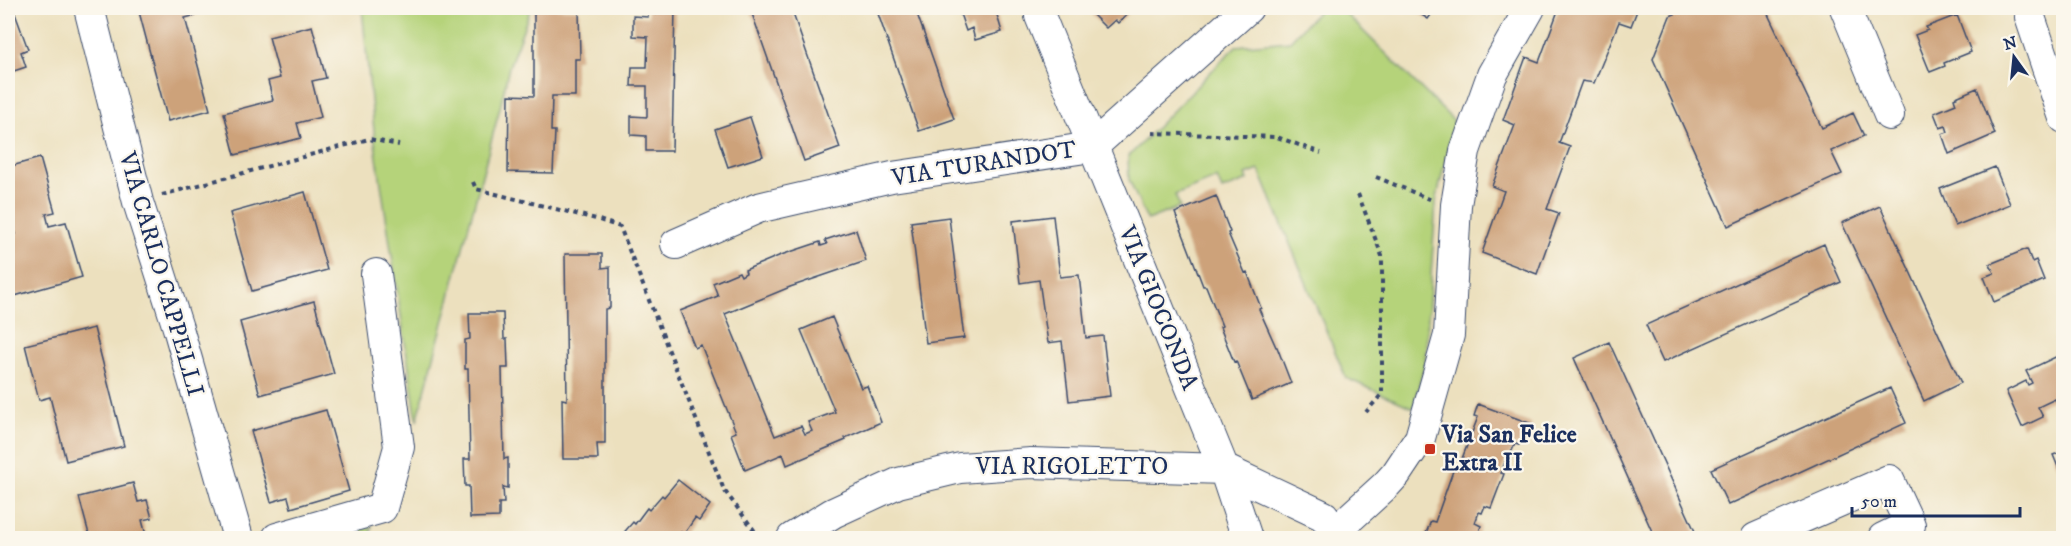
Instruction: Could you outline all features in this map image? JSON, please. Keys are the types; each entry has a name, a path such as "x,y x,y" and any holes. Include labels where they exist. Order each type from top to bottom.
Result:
{"street":[{"name":"VIA CARLO CAPPELLI","path":"89,8 138,202 178,328 238,538"},
{"name":"VIA TURANDOT","path":"676,244 758,208 892,177 1092,147 1248,8"},
{"path":"1224,469 1324,516 1334,536 1391,479 1420,438 1449,335 1456,205 1465,152 1492,75 1530,8"},
{"path":"1845,8 1889,115"},
{"name":"VIA GIOCONDA","path":"1040,16 1224,469 1247,538"},
{"path":"2030,18 2064,118"},
{"path":"276,538 382,508 399,447 376,274"},
{"name":"VIA RIGOLETTO","path":"792,538 833,513 898,483 960,468 1031,462 1224,469"},
{"path":"1756,538 1889,480 1910,525 1883,538"}],"path":[{"path":"1152,133 1277,137 1321,153"},
{"path":"138,202 369,139 399,145"},
{"path":"1376,177 1436,202 1456,205"},
{"path":"473,182 476,189 620,227 724,490 760,538"},
{"path":"1358,194 1382,256 1382,394 1366,412"}],"green space":[{"path":"362,8 531,8 509,67 417,421 376,151"},
{"path":"1321,8 1340,8 1454,121 1436,202 1425,362 1413,408 1346,378 1259,170 1246,175 1248,180 1222,190 1217,178 1175,195 1180,207 1147,220 1129,180 1128,157 1236,46 1290,41"},
{"path":"372,526 369,538 331,538"}],"building":[{"path":"8,8 13,8 28,49 21,52 26,67 8,73"},
{"path":"138,8 181,8 182,12 198,8 200,14 185,18 210,110 168,121"},
{"path":"534,8 579,9 580,59 575,59 575,96 552,96 551,131 555,131 553,173 508,172 509,95 534,96"},
{"path":"648,8 675,8 672,151 646,151 646,136 631,135 631,116 647,117 647,86 631,86 632,67 647,67 648,37 633,36 633,16 648,17"},
{"path":"750,8 791,8 840,148 804,161"},
{"path":"876,8 915,8 954,119 919,131"},
{"path":"958,8 995,8 1002,32 975,40 972,28 966,31"},
{"path":"1086,8 1133,9 1118,23 1115,20 1106,28"},
{"path":"1411,8 1436,8 1428,19"},
{"path":"1559,8 1638,8 1631,26 1619,22 1594,83 1582,81 1559,143 1570,147 1547,209 1559,213 1537,274 1482,253 1504,191 1492,186 1515,125 1503,120 1526,57 1539,62"},
{"path":"1688,8 1765,8 1822,128 1853,113 1864,136 1831,151 1842,174 1728,226 1653,59 1670,16"},
{"path":"1957,15 1971,52 1944,63 1945,66 1930,72 1915,35 1928,30 1926,27"},
{"path":"312,26 326,78 312,81 321,117 297,123 301,138 235,155 224,113 273,100 268,81 280,78 269,37"},
{"path":"1977,88 1995,134 1949,154 1942,134 1948,132 1946,126 1940,128 1934,113 1956,104 1954,98"},
{"path":"750,117 763,156 728,167 715,129"},
{"path":"40,158 55,212 46,214 49,226 66,222 82,277 11,297 8,286 8,237 16,234 13,224 8,226 8,167"},
{"path":"1995,167 2010,204 1955,226 1940,189"},
{"path":"305,192 327,270 252,291 230,213"},
{"path":"1216,196 1230,232 1228,233 1245,273 1247,272 1261,308 1259,309 1291,383 1252,400 1236,361 1234,362 1220,327 1222,326 1206,286 1203,286 1175,213"},
{"path":"1880,206 1961,383 1924,401 1842,223"},
{"path":"1053,216 1060,277 1079,275 1086,338 1103,336 1110,396 1069,401 1062,341 1048,343 1039,280 1020,283 1013,221"},
{"path":"949,217 964,338 926,343 911,222"},
{"path":"856,230 866,261 790,287 725,314 775,436 801,426 805,434 812,431 808,422 835,412 801,330 832,317 861,388 867,386 881,422 845,438 846,440 787,465 783,454 745,470 731,434 736,432 701,345 695,348 680,311 718,296 713,283 739,272 741,276 746,273 745,270 781,255 820,242 821,246 827,244 825,240"},
{"path":"1824,244 1841,282 1663,362 1646,325"},
{"path":"2027,249 2032,262 2036,260 2044,280 1994,302 1984,277 1994,273 1990,264"},
{"path":"565,254 602,254 602,268 610,267 610,308 605,309 605,444 597,444 598,459 563,459 562,399 567,400"},
{"path":"314,301 334,374 260,395 240,322"},
{"path":"469,313 503,313 504,339 507,339 508,368 502,368 504,459 508,458 508,488 503,487 504,503 499,503 499,517 470,518 469,486 465,486 464,459 470,459 468,369 465,369 465,340 470,339"},
{"path":"94,328 124,446 66,461 50,397 39,400 25,345"},
{"path":"1609,342 1698,538 1655,538 1574,358"},
{"path":"2064,353 2064,401 2058,404 2055,399 2038,407 2043,417 2022,427 2006,391 2026,381 2028,385 2032,383 2026,371"},
{"path":"1890,388 1906,423 1728,505 1711,469"},
{"path":"1478,404 1532,424 1528,435 1524,434 1519,445 1515,444 1510,455 1508,454 1501,473 1504,474 1491,508 1485,506 1482,513 1479,512 1475,523 1481,526 1477,538 1424,538 1431,521 1435,522 1454,468 1458,469 1478,417 1474,416"},
{"path":"326,410 349,491 291,508 288,497 271,502 251,431"},
{"path":"2064,451 2064,473 2061,474 2053,455"},
{"path":"678,480 710,505 699,521 695,518 684,534 681,532 676,538 616,538 620,537 633,522 635,524 647,508 649,510 662,495 664,497"},
{"path":"133,483 138,502 147,500 152,518 142,520 146,535 137,538 90,538 79,497"}],"place":[{"name":"Via San Felice Extra II","path":"1430,449"}]}
